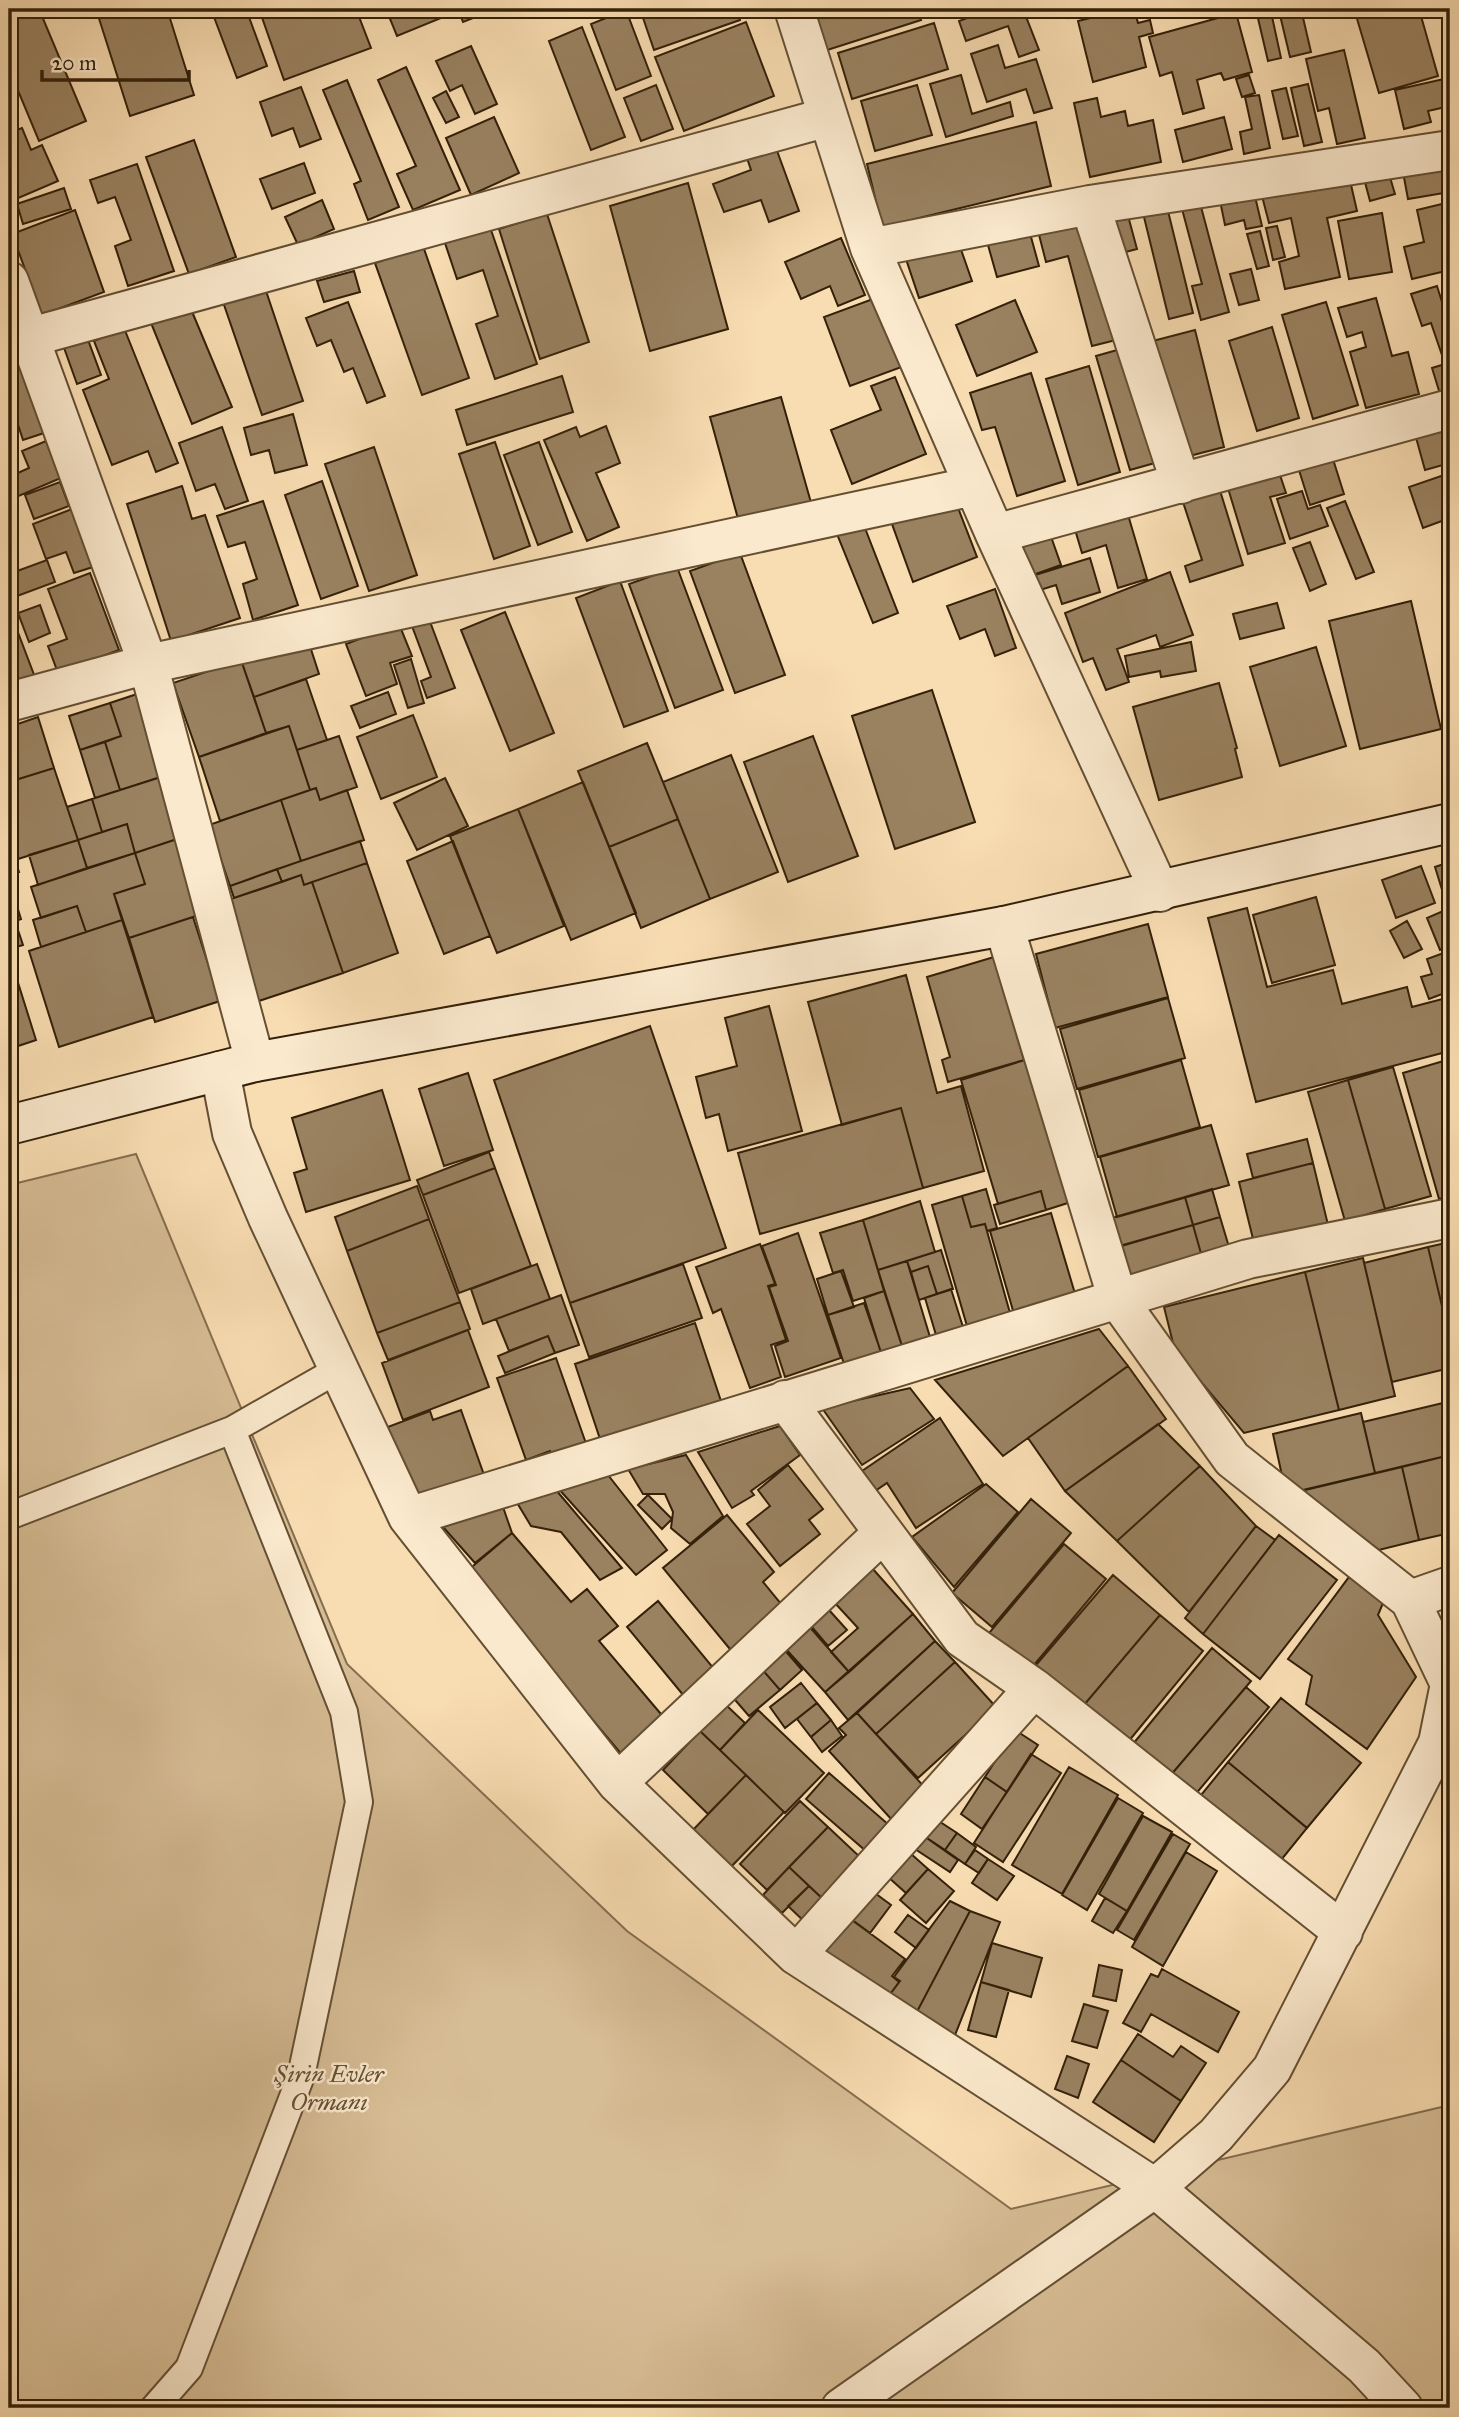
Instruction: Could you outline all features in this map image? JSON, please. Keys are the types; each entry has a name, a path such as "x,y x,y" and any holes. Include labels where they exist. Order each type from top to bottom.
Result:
{"street":[{"path":"794,9 870,248 995,534 1160,892"},
{"path":"18,340 828,117"},
{"path":"870,248 1090,205 1450,150"},
{"path":"1090,205 1181,484"},
{"path":"9,281 18,340 148,664 237,1066 232,1133 268,1218 408,1517 617,1783 796,1955 1155,2188 1364,2366 1403,2408"},
{"path":"995,534 1450,410"},
{"path":"9,702 148,664 974,486"},
{"path":"9,1125 237,1066 1004,926 1450,823"},
{"path":"841,2408 1155,2188 1216,2135 1272,2069 1437,1743 1450,1684 1410,1600 1232,1459 1118,1300 1004,926"},
{"path":"408,1517 1248,1259 1450,1218"},
{"path":"785,1400 962,1638 1034,1688 1343,1932"},
{"path":"617,1783 883,1534"},
{"path":"1410,1600 1450,1586"},
{"path":"796,1955 1034,1688"}],"lane":[{"path":"9,1516 232,1430 339,1369"},
{"path":"154,2408 189,2368 301,2076 359,1802 344,1712 232,1430"}],"green space":[{"name":"Şirin Evler Ormanı","path":"136,1154 347,1664 627,1931 1011,2209 1450,2105 1450,2408 9,2408 9,1185"}],"building":[{"path":"26,9 39,9 86,121 39,141 9,69 9,16"},
{"path":"96,9 167,9 194,95 130,116"},
{"path":"211,9 246,9 267,66 237,78"},
{"path":"259,9 356,9 371,48 284,80"},
{"path":"386,9 437,9 441,18 397,36"},
{"path":"458,9 496,9 463,22"},
{"path":"640,9 737,9 740,20 654,50"},
{"path":"806,9 917,9 921,20 821,52"},
{"path":"991,9 1023,9 1039,50 1019,57 1008,26 966,41 959,21"},
{"path":"1067,9 1111,9 1069,18"},
{"path":"1134,9 1138,23 1150,20 1153,33 1139,37 1146,67 1093,82 1078,21"},
{"path":"1301,9 1311,52 1290,57 1279,11"},
{"path":"1365,9 1419,9 1438,76 1379,93 1355,12"},
{"path":"626,10 651,76 616,90 591,24"},
{"path":"1271,12 1281,58 1268,61 1257,14"},
{"path":"1236,13 1252,72 1224,80 1221,73 1197,80 1204,108 1183,114 1172,72 1160,76 1149,37"},
{"path":"746,22 774,96 684,131 655,57"},
{"path":"934,23 948,69 852,99 838,53"},
{"path":"582,27 625,137 591,150 549,41"},
{"path":"998,45 1005,68 1036,59 1052,108 1034,113 1026,89 987,102 971,54"},
{"path":"471,46 497,104 475,114 462,85 450,91 436,61"},
{"path":"1344,50 1365,138 1337,144 1329,108 1318,111 1306,59"},
{"path":"406,67 460,190 413,210 397,174 416,166 378,80"},
{"path":"961,75 972,114 1010,102 1013,116 946,137 930,84"},
{"path":"1249,75 1255,93 1242,97 1236,79"},
{"path":"1444,79 1450,106 1428,111 1431,122 1404,129 1395,90"},
{"path":"347,80 399,207 368,220 354,184 361,181 323,90"},
{"path":"1308,84 1322,142 1304,146 1291,88"},
{"path":"656,85 673,129 641,141 624,98"},
{"path":"917,85 932,135 875,151 861,101"},
{"path":"301,87 321,139 300,147 293,128 272,136 260,102"},
{"path":"1286,88 1298,136 1283,139 1272,91"},
{"path":"446,91 459,117 446,123 433,98"},
{"path":"1259,95 1270,148 1244,154 1240,132 1252,129 1245,97"},
{"path":"1097,98 1101,117 1125,111 1128,126 1153,120 1161,162 1090,177 1074,103"},
{"path":"494,117 519,173 471,195 446,138"},
{"path":"1224,117 1232,149 1183,162 1175,130"},
{"path":"1036,122 1051,186 882,227 867,164"},
{"path":"22,128 31,150 42,145 58,181 9,202 9,133"},
{"path":"194,140 236,257 189,274 146,157"},
{"path":"776,148 799,211 769,222 761,200 724,212 713,184 751,170 747,158"},
{"path":"304,163 315,193 272,209 260,179"},
{"path":"137,164 174,271 128,286 115,246 131,240 115,197 98,203 90,180"},
{"path":"1386,164 1395,194 1370,201 1362,171"},
{"path":"1450,165 1450,192 1408,199 1403,172"},
{"path":"1349,176 1357,211 1327,218 1340,277 1285,289 1279,262 1299,256 1291,218 1269,223 1262,196"},
{"path":"688,183 728,329 650,351 610,206"},
{"path":"64,188 71,209 23,224 17,204"},
{"path":"1253,188 1262,226 1246,229 1244,220 1225,225 1219,196"},
{"path":"322,200 334,229 298,245 285,217"},
{"path":"1450,202 1450,270 1412,279 1404,247 1424,242 1417,210"},
{"path":"1200,203 1229,312 1201,320 1192,286 1202,284 1182,209"},
{"path":"1167,207 1193,313 1169,319 1143,213"},
{"path":"75,210 104,292 42,315 12,234"},
{"path":"1127,212 1137,249 1106,257 1097,220"},
{"path":"1382,213 1392,272 1349,279 1338,221"},
{"path":"547,214 589,342 540,359 499,229"},
{"path":"1087,214 1120,339 1092,346 1068,256 1046,262 1037,227"},
{"path":"1028,226 1039,266 997,277 986,238"},
{"path":"1277,226 1285,257 1273,260 1266,228"},
{"path":"490,227 537,364 495,379 476,324 498,316 483,270 457,279 445,243"},
{"path":"1260,231 1269,266 1257,269 1247,234"},
{"path":"841,238 865,295 838,306 830,286 801,299 785,262"},
{"path":"958,241 972,281 919,298 906,259"},
{"path":"423,246 469,378 422,395 375,263"},
{"path":"1251,269 1259,300 1239,305 1230,274"},
{"path":"354,271 360,292 324,302 317,281"},
{"path":"1437,286 1442,302 1450,299 1450,390 1440,394 1432,368 1445,364 1431,323 1422,326 1411,294"},
{"path":"265,288 303,401 262,415 223,302"},
{"path":"881,296 907,365 850,386 824,317"},
{"path":"1376,298 1392,356 1408,352 1419,394 1366,408 1350,352 1366,347 1362,332 1347,337 1338,308"},
{"path":"1015,300 1037,352 977,376 956,325"},
{"path":"188,302 232,407 192,424 149,318"},
{"path":"348,302 385,396 367,403 353,368 344,372 331,340 317,346 306,318"},
{"path":"1326,302 1358,405 1313,419 1282,315"},
{"path":"1272,327 1299,418 1257,431 1229,341"},
{"path":"124,328 178,463 156,472 148,451 112,465 83,390 109,379 94,341"},
{"path":"1195,330 1224,447 1174,460 1145,343"},
{"path":"87,337 101,375 77,384 63,345"},
{"path":"1135,345 1169,459 1130,470 1096,356"},
{"path":"20,352 47,432 23,440 9,397 9,356"},
{"path":"1089,366 1120,472 1078,485 1046,379"},
{"path":"1031,373 1065,481 1017,496 995,427 982,430 970,393"},
{"path":"562,376 573,412 467,445 456,410"},
{"path":"895,377 926,454 852,484 831,430 881,410 871,386"},
{"path":"781,397 812,506 740,526 710,417"},
{"path":"293,414 307,465 275,473 269,450 251,455 244,428"},
{"path":"1450,423 1450,463 1425,470 1415,434"},
{"path":"606,426 620,463 596,473 619,527 587,541 544,440 576,427 580,437"},
{"path":"222,427 248,501 225,509 215,484 196,491 179,443"},
{"path":"46,441 61,478 9,500 9,477 29,468 22,451"},
{"path":"495,442 530,546 494,559 459,454"},
{"path":"539,442 572,532 538,545 504,455"},
{"path":"374,447 417,575 369,591 325,464"},
{"path":"1332,456 1344,494 1310,505 1298,467"},
{"path":"1278,469 1286,493 1270,497 1285,543 1248,554 1227,485"},
{"path":"1450,473 1450,518 1423,528 1409,487"},
{"path":"322,481 358,586 321,599 285,495"},
{"path":"60,482 69,506 34,519 25,495"},
{"path":"1218,484 1243,565 1190,582 1185,566 1202,560 1181,496"},
{"path":"182,486 192,519 205,515 240,618 171,641 127,504"},
{"path":"1302,491 1308,509 1320,505 1328,526 1290,539 1277,499"},
{"path":"955,500 977,557 913,582 892,524"},
{"path":"263,501 298,605 253,620 243,584 257,579 245,542 228,547 217,516"},
{"path":"1345,501 1374,572 1356,579 1327,508"},
{"path":"1126,508 1147,579 1118,588 1106,545 1082,553 1073,523"},
{"path":"72,509 93,567 74,573 66,552 46,559 33,524"},
{"path":"863,523 898,613 873,623 837,534"},
{"path":"1049,531 1061,565 1033,575 1020,542"},
{"path":"1310,542 1326,584 1310,591 1293,548"},
{"path":"740,553 785,675 735,693 690,571"},
{"path":"1090,558 1100,592 1062,604 1056,585 1040,590 1035,575"},
{"path":"47,560 55,582 9,599 9,574"},
{"path":"677,567 723,690 675,708 629,584"},
{"path":"1170,572 1193,635 1160,647 1156,635 1117,649 1129,682 1106,690 1093,658 1083,662 1065,613"},
{"path":"90,573 119,650 58,673 48,646 67,639 48,589"},
{"path":"620,581 668,711 624,727 576,598"},
{"path":"995,589 1016,648 995,656 985,629 960,639 947,606"},
{"path":"1411,601 1441,729 1360,749 1329,621"},
{"path":"1277,603 1284,628 1240,639 1233,614"},
{"path":"40,605 50,633 29,642 18,613"},
{"path":"505,612 554,733 510,751 461,630"},
{"path":"11,614 36,680 9,691 9,615"},
{"path":"429,619 455,688 427,698 421,681 431,677 412,626"},
{"path":"399,624 412,656 390,663 397,684 366,696 346,644"},
{"path":"307,637 319,674 254,697 241,660"},
{"path":"1191,642 1196,671 1161,677 1160,671 1129,677 1125,656"},
{"path":"1316,647 1346,746 1280,766 1250,667"},
{"path":"411,659 424,703 408,708 394,665"},
{"path":"241,660 266,733 199,757 173,683"},
{"path":"306,679 327,740 297,750 289,726 266,733 254,697"},
{"path":"1219,683 1242,777 1159,800 1133,707"},
{"path":"932,690 975,822 895,849 852,716"},
{"path":"146,691 173,773 120,790 105,742 121,736 110,703"},
{"path":"388,692 396,714 360,728 351,706"},
{"path":"110,703 121,736 80,750 69,716"},
{"path":"413,715 437,777 381,799 357,737"},
{"path":"38,717 54,768 9,782 9,727"},
{"path":"289,726 310,790 220,821 199,757"},
{"path":"339,736 357,787 320,800 316,788 310,790 297,750"},
{"path":"813,736 858,856 788,882 744,762"},
{"path":"105,742 120,790 95,798 80,750"},
{"path":"647,743 678,819 609,847 578,771"},
{"path":"731,755 778,872 710,899 663,782"},
{"path":"54,768 78,840 15,860 9,840 9,782"},
{"path":"164,776 183,837 135,853 127,824 102,832 92,799"},
{"path":"445,778 468,826 417,850 394,803"},
{"path":"583,782 636,913 571,940 518,809"},
{"path":"316,788 320,800 347,790 364,840 301,861 281,800"},
{"path":"92,799 102,832 78,840 67,807"},
{"path":"281,800 301,861 230,886 209,825"},
{"path":"518,809 564,926 497,953 450,836"},
{"path":"678,819 710,899 641,928 609,847"},
{"path":"127,824 135,853 87,868 78,840"},
{"path":"183,837 208,912 129,938 114,894 145,884 135,853"},
{"path":"9,840 19,872 9,875"},
{"path":"78,840 87,868 38,885 29,855"},
{"path":"360,841 367,863 304,885 301,875 282,882 277,869"},
{"path":"453,841 490,936 444,954 407,861"},
{"path":"135,853 145,884 114,894 122,920 86,932 77,906 41,918 31,887"},
{"path":"1450,862 1450,905 1447,906 1435,867"},
{"path":"367,863 398,953 343,973 312,882"},
{"path":"1421,866 1435,903 1396,918 1382,880"},
{"path":"277,869 282,882 234,898 230,886"},
{"path":"301,875 304,885 312,882 343,973 253,1003 219,903"},
{"path":"9,880 21,919 9,923"},
{"path":"1316,897 1335,965 1272,983 1253,915"},
{"path":"77,906 86,932 41,947 33,920"},
{"path":"1247,908 1267,987 1333,970 1342,1004 1407,987 1412,1007 1450,997 1450,1051 1256,1102 1208,918"},
{"path":"1450,908 1450,946 1440,950 1427,918"},
{"path":"193,917 220,1001 155,1022 129,938"},
{"path":"122,920 153,1017 59,1047 29,951"},
{"path":"15,921 23,945 9,949 9,923"},
{"path":"1407,921 1422,949 1404,958 1390,931"},
{"path":"1148,924 1168,997 1055,1028 1036,954"},
{"path":"1449,951 1450,991 1429,999 1421,977 1432,974 1427,959"},
{"path":"9,954 36,1040 9,1049"},
{"path":"994,957 1024,1060 948,1082 942,1060 950,1057 927,977"},
{"path":"906,975 937,1093 961,1086 984,1171 923,1188 901,1108 842,1125 808,1002"},
{"path":"1168,998 1185,1058 1077,1089 1060,1029"},
{"path":"769,1006 802,1131 728,1151 719,1114 706,1118 696,1077 737,1066 725,1018"},
{"path":"650,1026 726,1248 570,1303 494,1080"},
{"path":"1031,1058 1074,1201 1046,1210 1041,1191 998,1204 961,1080"},
{"path":"1450,1059 1450,1196 1439,1199 1403,1073"},
{"path":"1181,1060 1200,1127 1098,1157 1079,1090"},
{"path":"1393,1067 1431,1196 1385,1209 1348,1080"},
{"path":"468,1073 493,1150 444,1166 419,1089"},
{"path":"1348,1080 1385,1209 1345,1221 1308,1092"},
{"path":"382,1090 410,1180 306,1212 294,1173 307,1169 292,1118"},
{"path":"901,1108 923,1188 760,1234 738,1153"},
{"path":"1211,1125 1229,1185 1117,1217 1100,1157"},
{"path":"1307,1139 1313,1163 1253,1178 1247,1154"},
{"path":"489,1152 495,1168 423,1195 417,1180"},
{"path":"1313,1163 1329,1229 1255,1247 1239,1182"},
{"path":"495,1168 531,1266 459,1293 423,1195"},
{"path":"417,1186 429,1219 347,1251 335,1217"},
{"path":"986,1189 997,1228 987,1231 985,1224 971,1227 962,1196"},
{"path":"1212,1189 1220,1217 1193,1225 1185,1197"},
{"path":"1041,1191 1046,1210 1000,1224 994,1205"},
{"path":"962,1196 971,1227 985,1224 1010,1313 967,1326 932,1205"},
{"path":"1185,1197 1193,1225 1109,1249 1101,1221"},
{"path":"920,1201 935,1252 878,1270 863,1220"},
{"path":"1051,1213 1076,1297 1014,1314 990,1231"},
{"path":"1220,1217 1232,1257 1202,1257 1193,1225"},
{"path":"429,1219 460,1302 377,1333 347,1251"},
{"path":"863,1220 884,1291 853,1301 843,1270 833,1273 820,1233"},
{"path":"1193,1225 1202,1257 1128,1278 1118,1247"},
{"path":"798,1233 841,1358 785,1377 775,1346 788,1341 769,1287 776,1285 762,1246"},
{"path":"1450,1242 1450,1340 1428,1247"},
{"path":"760,1244 775,1284 768,1286 786,1340 771,1345 781,1377 750,1388 721,1309 713,1313 696,1267"},
{"path":"1428,1247 1450,1340 1450,1368 1392,1382 1364,1263"},
{"path":"941,1250 953,1289 937,1294 928,1266 911,1272 907,1261"},
{"path":"1363,1258 1395,1396 1339,1410 1305,1272"},
{"path":"907,1261 930,1337 902,1346 878,1270"},
{"path":"537,1264 550,1299 483,1324 471,1289"},
{"path":"683,1264 702,1318 589,1357 570,1303"},
{"path":"928,1266 937,1294 919,1300 911,1272"},
{"path":"841,1271 854,1307 828,1315 817,1279"},
{"path":"1305,1272 1339,1410 1244,1433 1175,1351 1164,1307"},
{"path":"951,1289 963,1327 936,1335 925,1298"},
{"path":"884,1291 902,1346 881,1353 864,1298"},
{"path":"561,1295 579,1345 555,1353 548,1336 509,1351 496,1319"},
{"path":"460,1302 470,1329 388,1360 377,1333"},
{"path":"864,1303 882,1355 845,1367 828,1315"},
{"path":"695,1323 722,1404 602,1445 575,1364"},
{"path":"1099,1329 1128,1366 1003,1456 935,1380"},
{"path":"468,1330 489,1387 403,1420 382,1363"},
{"path":"548,1336 555,1353 505,1373 498,1356"},
{"path":"556,1358 589,1452 554,1463 550,1451 526,1460 497,1378"},
{"path":"1128,1366 1166,1419 1065,1491 1028,1438"},
{"path":"910,1388 934,1419 862,1465 822,1408"},
{"path":"1443,1403 1450,1433 1450,1455 1375,1473 1363,1422"},
{"path":"461,1410 484,1475 411,1502 385,1428 430,1411 433,1420"},
{"path":"1361,1413 1375,1473 1286,1494 1273,1434"},
{"path":"940,1418 983,1484 916,1528 887,1483 875,1491 862,1471"},
{"path":"1158,1424 1200,1466 1117,1541 1065,1491"},
{"path":"780,1426 800,1455 751,1491 754,1495 732,1508 698,1452"},
{"path":"686,1455 723,1516 690,1544 671,1528 673,1512 665,1494 643,1494 628,1469"},
{"path":"1450,1455 1450,1533 1419,1540 1402,1467"},
{"path":"788,1465 823,1509 809,1520 820,1534 780,1566 747,1524 770,1506 758,1490"},
{"path":"1200,1466 1256,1526 1189,1612 1117,1541"},
{"path":"1402,1467 1419,1540 1379,1550 1301,1491"},
{"path":"608,1475 667,1550 636,1575 557,1487"},
{"path":"986,1484 1018,1512 954,1587 912,1537"},
{"path":"556,1490 622,1568 600,1580 561,1532 531,1526 516,1501"},
{"path":"648,1495 672,1519 662,1529 638,1505"},
{"path":"1031,1499 1071,1533 992,1627 952,1593"},
{"path":"503,1507 512,1533 475,1563 443,1527"},
{"path":"727,1515 774,1572 763,1582 782,1605 743,1638 747,1643 734,1654 663,1568"},
{"path":"1256,1526 1275,1540 1203,1634 1185,1618"},
{"path":"512,1533 571,1602 587,1589 618,1626 599,1641 666,1720 623,1756 467,1571"},
{"path":"1279,1535 1337,1580 1260,1679 1203,1634"},
{"path":"1064,1544 1106,1579 1024,1677 1006,1647 989,1633"},
{"path":"872,1568 913,1614 849,1672 831,1652 858,1628 834,1602"},
{"path":"1113,1575 1160,1615 1084,1705 1036,1665"},
{"path":"1349,1577 1383,1603 1378,1615 1416,1677 1367,1749 1306,1704 1312,1676 1288,1659"},
{"path":"658,1601 715,1670 684,1696 627,1627"},
{"path":"829,1610 847,1630 828,1646 811,1626"},
{"path":"913,1614 935,1641 848,1720 825,1692"},
{"path":"1160,1615 1203,1651 1128,1742 1084,1705"},
{"path":"808,1625 849,1672 825,1692 784,1647"},
{"path":"935,1641 955,1662 876,1734 857,1713"},
{"path":"783,1648 802,1670 780,1690 760,1667"},
{"path":"1212,1648 1251,1681 1170,1776 1133,1744"},
{"path":"955,1662 996,1707 918,1778 876,1734"},
{"path":"760,1667 780,1690 749,1716 730,1694"},
{"path":"801,1683 817,1703 785,1728 770,1707"},
{"path":"1246,1687 1269,1707 1194,1796 1170,1776"},
{"path":"1281,1698 1361,1763 1307,1828 1228,1762"},
{"path":"817,1703 831,1720 811,1737 797,1719"},
{"path":"725,1704 745,1723 720,1750 700,1731"},
{"path":"758,1710 824,1773 785,1813 720,1750"},
{"path":"857,1713 927,1790 893,1821 829,1751 846,1735 839,1728"},
{"path":"831,1720 842,1736 822,1752 811,1737"},
{"path":"1015,1730 1038,1745 1007,1792 985,1777"},
{"path":"700,1731 746,1775 708,1814 663,1770"},
{"path":"1031,1754 1061,1773 1003,1862 974,1843"},
{"path":"1228,1762 1307,1828 1277,1865 1197,1800"},
{"path":"1069,1767 1118,1795 1062,1894 1012,1865"},
{"path":"829,1773 889,1825 867,1852 806,1799"},
{"path":"746,1775 784,1812 728,1870 690,1833"},
{"path":"985,1777 1007,1792 982,1829 961,1814"},
{"path":"1118,1798 1143,1813 1087,1910 1062,1895"},
{"path":"800,1801 828,1827 767,1890 740,1864"},
{"path":"931,1816 957,1833 945,1850 921,1834"},
{"path":"1143,1816 1172,1832 1127,1911 1099,1894"},
{"path":"828,1827 862,1859 824,1900 789,1867"},
{"path":"957,1833 976,1847 965,1864 945,1850"},
{"path":"921,1834 958,1860 950,1872 912,1847"},
{"path":"1173,1834 1190,1844 1134,1940 1117,1930"},
{"path":"900,1844 928,1869 906,1893 878,1868"},
{"path":"975,1850 988,1859 979,1873 965,1864"},
{"path":"1186,1852 1217,1871 1163,1966 1132,1947"},
{"path":"988,1859 1014,1876 997,1900 972,1883"},
{"path":"789,1867 809,1886 782,1913 763,1895"},
{"path":"928,1869 954,1891 926,1923 900,1900"},
{"path":"864,1885 891,1905 870,1933 843,1913"},
{"path":"809,1886 828,1904 808,1925 788,1906"},
{"path":"1105,1898 1127,1911 1113,1933 1092,1921"},
{"path":"950,1901 970,1911 911,2023 882,2005 900,1981 894,1977"},
{"path":"970,1911 1000,1922 955,2035 911,2023"},
{"path":"845,1915 905,1959 892,1976 899,1982 883,2004 816,1952"},
{"path":"908,1915 929,1930 916,1948 895,1932"},
{"path":"992,1943 1042,1958 1031,1997 981,1982"},
{"path":"1099,1965 1122,1970 1116,2001 1093,1996"},
{"path":"1162,1969 1239,2012 1218,2052 1151,2014 1141,2032 1123,2023 1151,1974 1158,1977"},
{"path":"981,1982 1009,1990 996,2037 968,2030"},
{"path":"1084,2004 1108,2011 1097,2048 1072,2041"},
{"path":"1138,2034 1173,2057 1181,2046 1206,2063 1181,2101 1121,2060"},
{"path":"1067,2056 1089,2064 1078,2098 1055,2089"},
{"path":"1121,2060 1181,2101 1154,2142 1093,2102"}]}
